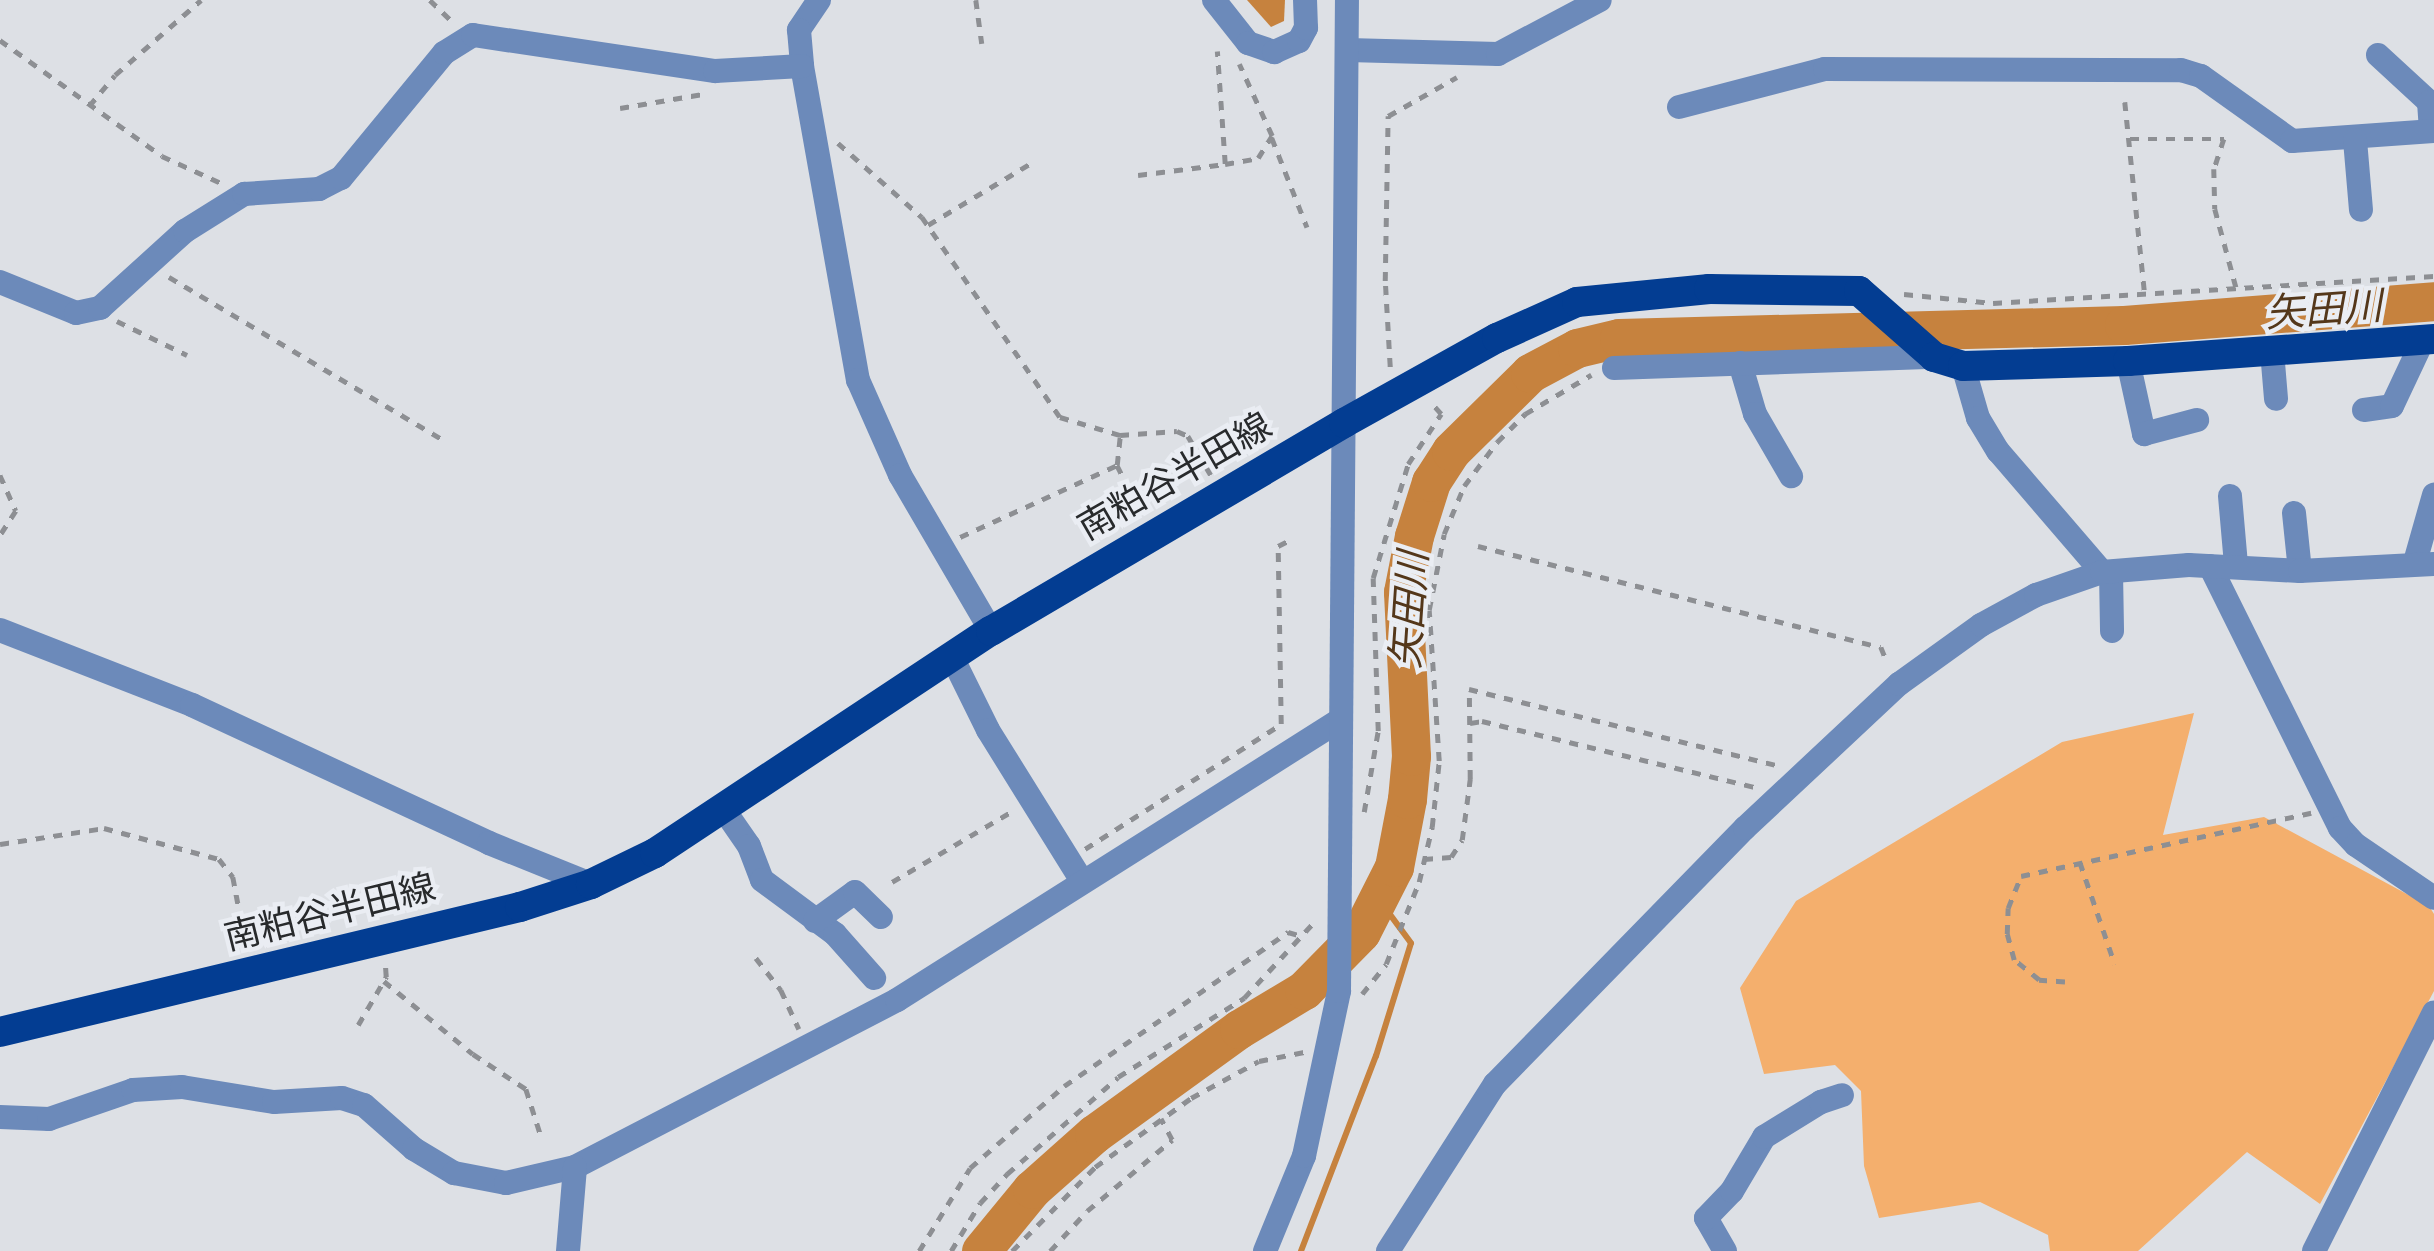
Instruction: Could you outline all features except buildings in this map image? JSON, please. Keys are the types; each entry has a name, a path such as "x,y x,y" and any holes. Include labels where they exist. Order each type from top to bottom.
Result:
{"main road":[{"name":"南粕谷半田線","path":"0,1032 591,884 655,853 991,631 1344,423 1577,302 1775,287 1859,291 1884,308"},
{"path":"1884,308 1948,361 2128,361 2428,339"}],"street":[{"path":"819,0 799,29 802,66 858,380 900,476 991,631"},
{"path":"1214,0 1248,44 1274,52 1299,41 1306,28 1305,0"},
{"path":"1265,1251 1304,1156 1337,1000 1347,0"},
{"path":"1348,50 1498,54 1600,0"},
{"path":"0,282 76,313 100,308 185,231 238,198 319,189 341,178 444,53 472,35 715,70 802,66"},
{"path":"1679,106 1825,69 2181,70 2201,76 2292,141 2355,140 2433,130 2431,102 2378,56"},
{"path":"2355,140 2361,210"},
{"path":"2364,410 2392,406 2428,339"},
{"path":"2272,351 2276,399"},
{"path":"1614,368 1948,361 1998,451 2106,572 2112,631"},
{"path":"2128,361 2144,434 2197,420"},
{"path":"1740,363 1755,414 1791,476"},
{"path":"1388,1251 1495,1084 1774,800 1899,684 1981,625 2036,596 2106,572 2210,566 2300,571 2424,563 2434,495"},
{"path":"2230,496 2236,566"},
{"path":"2294,514 2300,571"},
{"path":"2210,566 2329,808 2356,845 2432,893"},
{"path":"0,630 192,705 489,843 591,884"},
{"path":"952,657 1030,800 1076,870"},
{"path":"0,1117 49,1119 133,1090 182,1087 274,1102 342,1098 364,1106 414,1149 454,1173 506,1183 575,1167 897,1000 1076,870 1340,720"},
{"path":"722,806 749,846 762,880 815,921 874,978"},
{"path":"815,921 853,885 881,917"},
{"path":"2314,1251 2434,1012"},
{"path":"1725,1251 1706,1218 1732,1191 1764,1137 1821,1102 1842,1095"},
{"path":"568,1251 575,1167"}],"path":[{"path":"89,106 115,75 201,0"},
{"path":"430,0 472,35"},
{"path":"976,0 982,44"},
{"path":"0,40 162,157 232,189 238,198"},
{"path":"1232,47 1307,227"},
{"path":"1217,51 1225,164"},
{"path":"1340,826 1359,821 1373,768 1378,730 1373,578 1408,464 1441,414 1399,393 1388,116 1461,75"},
{"path":"2125,102 2145,296"},
{"path":"813,128 846,148 927,225 1051,407 1070,423 1120,436 1170,430 1188,436 1223,495"},
{"path":"1138,175 1258,158 1272,136"},
{"path":"2129,139 2224,139 2214,169 2215,208 2236,287"},
{"path":"927,225 1031,163"},
{"path":"149,262 442,440"},
{"path":"1884,308 1897,293 1993,303 2434,275"},
{"path":"100,308 122,325 187,356"},
{"path":"1337,1000 1361,995 1386,964 1424,860 1439,761 1429,610 1444,533 1464,486 1525,414 1559,390 1614,368"},
{"path":"1120,436 1117,465 1132,497"},
{"path":"938,543 1117,465"},
{"path":"0,475 16,511 0,536"},
{"path":"1076,870 1281,724 1277,546 1292,539"},
{"path":"1478,546 1881,647 1899,684"},
{"path":"1424,860 1451,857 1462,840 1470,779 1465,692 1479,688 1783,767 1800,776"},
{"path":"1470,723 1482,721 1739,781 1774,800"},
{"path":"892,882 1030,800"},
{"path":"2066,982 2039,980 2014,960 2007,934 2008,908 2021,876 2329,808"},
{"path":"0,844 104,828 219,859 233,877 253,971"},
{"path":"2079,860 2114,964"},
{"path":"951,1251 980,1203 1007,1174 1118,1077 1244,998 1327,907 1340,911"},
{"path":"919,1251 970,1168 1064,1086 1288,932 1302,936"},
{"path":"358,1025 384,981 382,940"},
{"path":"756,958 782,990 807,1046"},
{"path":"384,981 473,1054 526,1089 542,1139"},
{"path":"1012,1251 1095,1167 1161,1119 1259,1061 1328,1051"},
{"path":"1049,1251 1172,1140 1161,1119"}],"shaded area":[{"path":"1247,0 1285,0 1284,21 1271,27"},
{"path":"2194,713 2163,835 2264,817 2429,906 2434,914 2434,991 2320,1204 2247,1152 2138,1251 2050,1251 2048,1235 1980,1202 1879,1218 1864,1166 1861,1091 1835,1065 1764,1074 1740,988 1796,901 2062,742"}],"waterway":[{"name":"矢田川","path":"981,1251 1032,1189 1094,1134 1239,1029 1304,990 1361,932 1394,867 1407,799 1411,756 1403,592 1414,536 1431,482 1451,451 1530,373 1577,348 1619,338 2124,325 2434,301"},
{"path":"1301,1251 1376,1056 1411,943 1380,901"}]}
